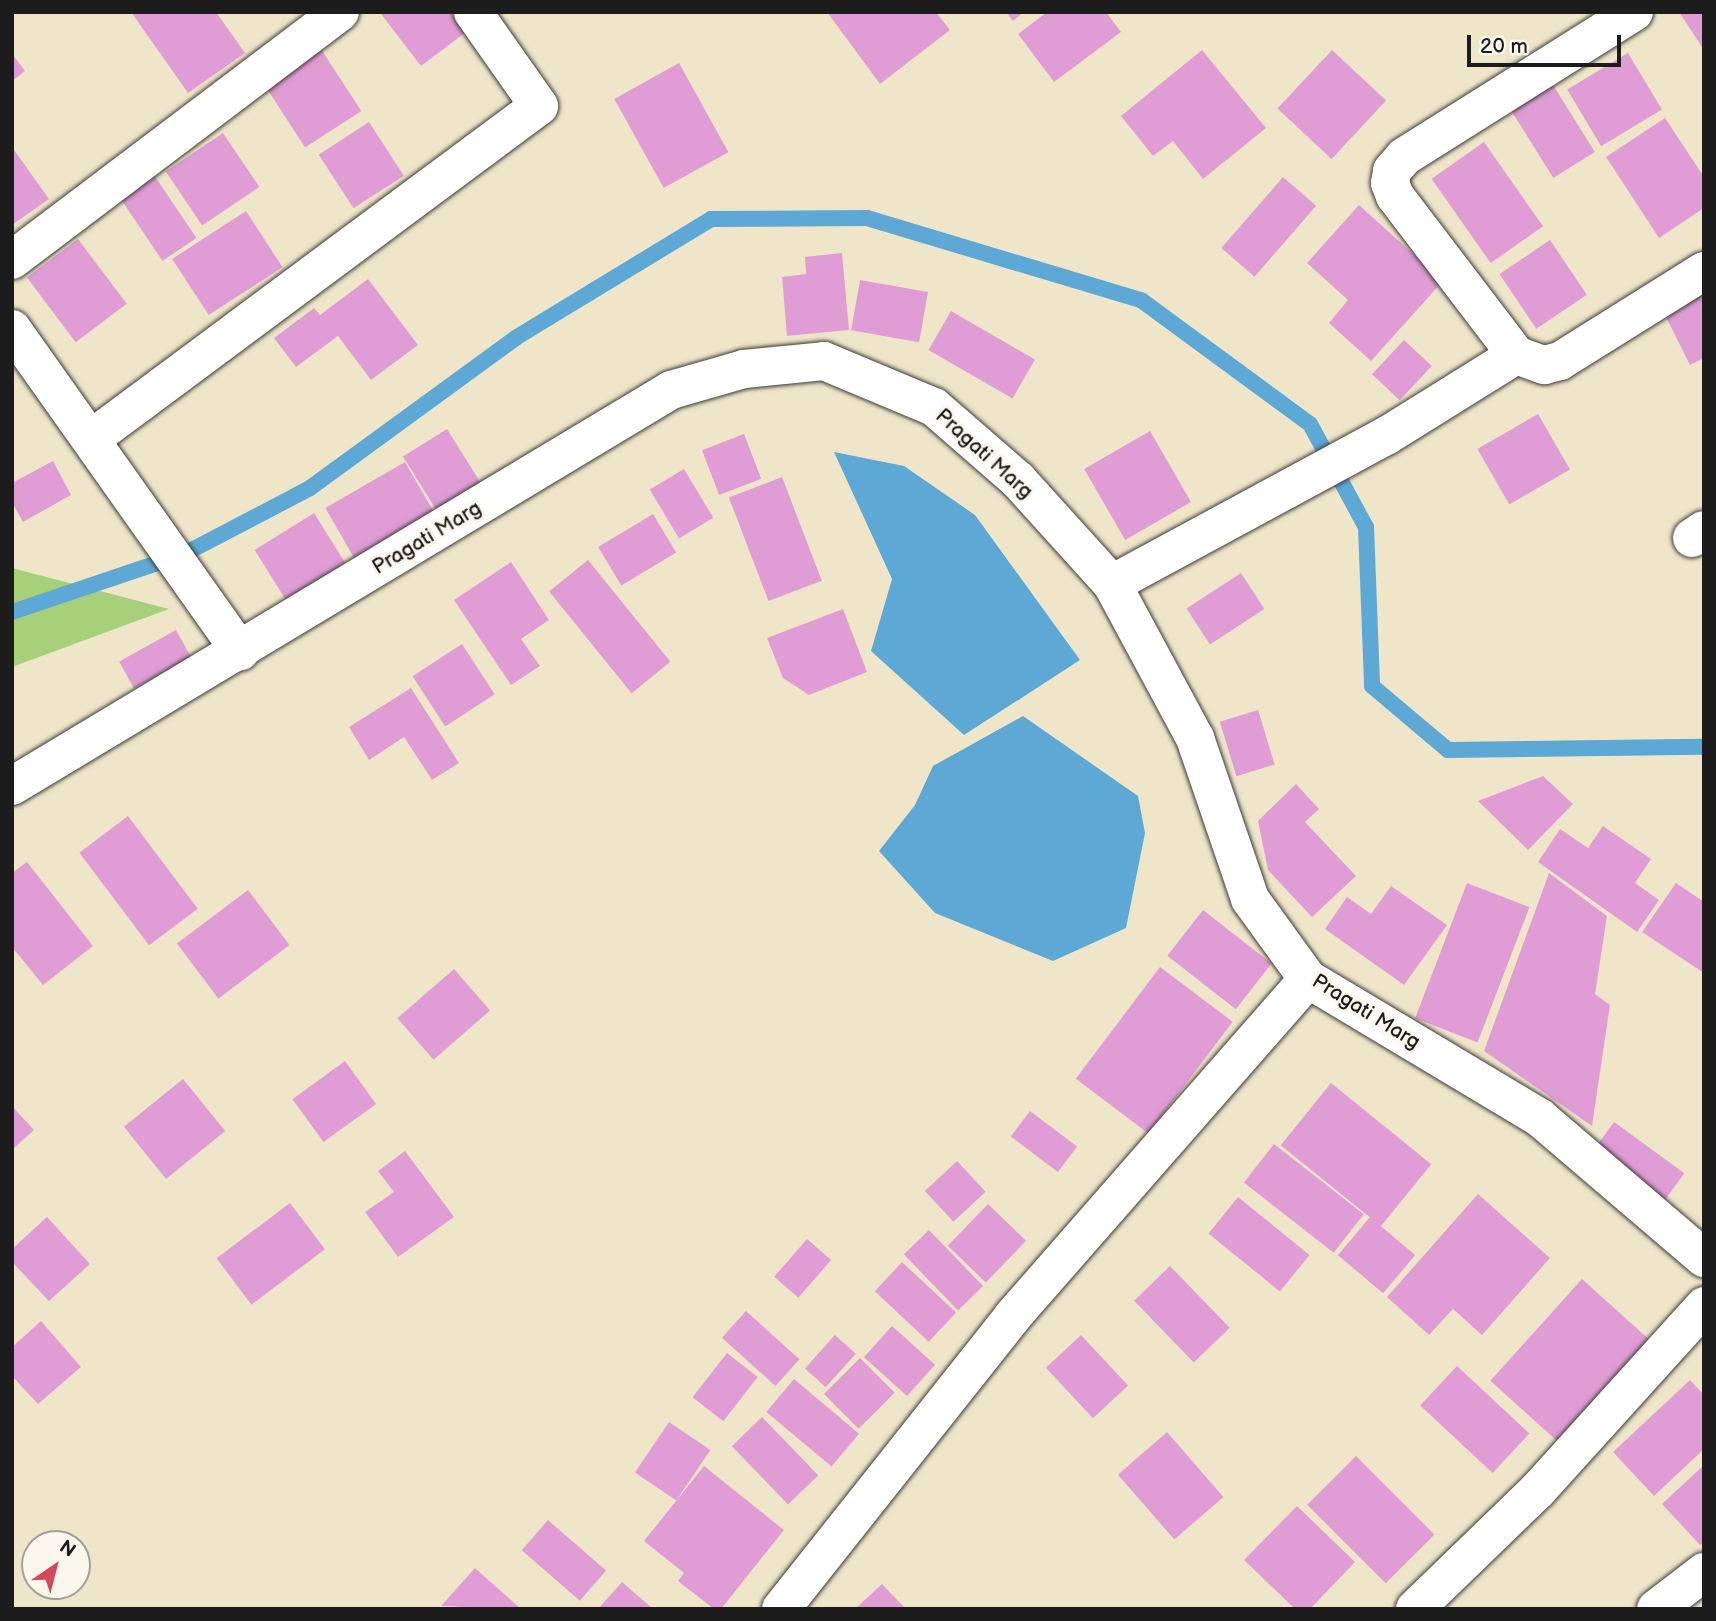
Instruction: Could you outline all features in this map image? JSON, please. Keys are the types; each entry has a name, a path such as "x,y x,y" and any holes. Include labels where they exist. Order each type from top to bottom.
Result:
{"street":[{"path":"12,260 340,12"},
{"path":"90,439 539,106 473,12"},
{"path":"1634,12 1404,157 1392,171 1395,196 1517,355 1544,365 1560,361 1704,271"},
{"path":"12,329 240,651"},
{"path":"1112,584 1386,436 1517,355"},
{"name":"Pragati Marg","path":"12,786 671,390 744,369 824,360 933,407 1018,480 1112,584 1195,738 1250,899 1308,979 1540,1118 1704,1258"},
{"path":"781,1609 1013,1316 1308,979"},
{"path":"1415,1609 1538,1490 1704,1306"},
{"path":"1656,1609 1704,1572"}],"green space":[{"path":"12,568 169,609 12,667"}],"water":[{"path":"834,452 904,466 975,515 1080,660 964,735 871,651 892,579"},
{"path":"1023,716 1138,796 1145,833 1126,928 1053,961 935,913 879,851 915,805 933,766"}],"building":[{"path":"131,12 216,12 245,53 188,93"},
{"path":"451,12 466,32 421,66 381,14"},
{"path":"827,12 936,12 950,30 880,84"},
{"path":"1006,12 1024,12 1013,21"},
{"path":"1047,12 1106,12 1121,32 1054,82 1018,34"},
{"path":"1679,12 1704,12 1704,50"},
{"path":"321,49 361,111 305,148 265,85"},
{"path":"1202,50 1266,128 1203,179 1173,141 1153,156 1121,116"},
{"path":"1332,50 1386,100 1332,159 1277,109"},
{"path":"1628,53 1662,110 1601,146 1567,90"},
{"path":"12,54 25,71 12,81"},
{"path":"679,63 728,152 664,188 614,99"},
{"path":"1553,85 1595,152 1553,178 1511,111"},
{"path":"1665,118 1704,177 1704,208 1659,238 1606,157"},
{"path":"369,122 404,176 354,208 319,155"},
{"path":"223,133 259,187 202,225 166,172"},
{"path":"1484,142 1543,226 1491,263 1432,179"},
{"path":"12,147 49,199 12,225"},
{"path":"154,175 196,238 163,261 120,198"},
{"path":"1283,177 1316,206 1255,277 1221,248"},
{"path":"1359,205 1443,281 1371,361 1329,323 1348,300 1307,263"},
{"path":"246,211 282,267 209,315 172,259"},
{"path":"78,239 127,304 76,342 27,278"},
{"path":"1550,240 1587,295 1536,329 1499,274"},
{"path":"842,253 849,330 787,336 782,277 806,274 805,257"},
{"path":"368,279 418,345 371,380 338,336 296,367 274,338 314,308 320,315"},
{"path":"860,280 928,292 919,342 851,330"},
{"path":"1704,293 1704,358 1690,365 1664,313"},
{"path":"951,311 1035,359 1013,398 928,350"},
{"path":"1404,340 1432,366 1400,400 1372,374"},
{"path":"1538,414 1570,469 1509,504 1477,449"},
{"path":"447,429 485,489 441,517 403,457"},
{"path":"1150,431 1191,502 1125,540 1084,469"},
{"path":"744,434 761,479 719,495 702,450"},
{"path":"53,461 71,495 23,522 12,502 12,483"},
{"path":"405,462 436,516 356,562 325,508"},
{"path":"684,469 713,518 679,538 650,490"},
{"path":"782,477 822,581 769,601 729,497"},
{"path":"314,513 349,569 290,606 255,550"},
{"path":"653,514 676,553 621,586 598,547"},
{"path":"588,560 670,662 632,693 549,591"},
{"path":"511,562 549,620 521,639 540,666 511,685 454,600"},
{"path":"1241,573 1264,609 1210,644 1186,608"},
{"path":"843,609 867,672 809,695 783,678 767,638"},
{"path":"176,630 191,657 134,689 119,662"},
{"path":"462,644 495,694 445,726 413,676"},
{"path":"411,688 459,763 432,780 404,737 369,760 349,727"},
{"path":"1258,710 1275,765 1236,776 1220,722"},
{"path":"1543,776 1573,804 1528,850 1478,801"},
{"path":"1296,784 1319,809 1305,822 1356,876 1312,917 1268,870 1258,821"},
{"path":"128,816 198,909 149,945 79,853"},
{"path":"1603,826 1651,859 1635,883 1659,900 1637,932 1538,862 1560,829 1588,848"},
{"path":"27,862 93,946 43,985 12,947 12,873"},
{"path":"1549,873 1607,916 1595,994 1610,1005 1592,1126 1484,1051"},
{"path":"1467,883 1530,907 1478,1042 1415,1018"},
{"path":"1676,883 1704,902 1704,973 1642,932"},
{"path":"1391,886 1447,925 1404,985 1325,929 1347,897 1371,914"},
{"path":"248,890 290,945 218,999 177,944"},
{"path":"1203,910 1272,964 1236,1009 1167,956"},
{"path":"1160,967 1233,1022 1148,1134 1076,1079"},
{"path":"454,969 490,1011 433,1060 397,1018"},
{"path":"345,1061 376,1104 324,1142 292,1099"},
{"path":"183,1079 225,1131 166,1179 124,1127"},
{"path":"1331,1083 1431,1164 1381,1226 1281,1145"},
{"path":"12,1106 34,1130 12,1150"},
{"path":"1030,1111 1077,1147 1058,1172 1011,1137"},
{"path":"1614,1122 1684,1173 1666,1199 1595,1148"},
{"path":"1274,1144 1364,1214 1334,1253 1244,1183"},
{"path":"405,1151 454,1217 398,1257 365,1212 394,1192 378,1171"},
{"path":"957,1161 986,1192 953,1222 925,1191"},
{"path":"1478,1194 1550,1258 1482,1335 1453,1309 1429,1335 1387,1297"},
{"path":"1238,1197 1309,1255 1280,1291 1208,1234"},
{"path":"290,1203 325,1249 251,1305 217,1258"},
{"path":"988,1204 1026,1241 986,1283 948,1246"},
{"path":"47,1217 90,1264 49,1301 12,1262 12,1249"},
{"path":"1370,1217 1415,1255 1383,1293 1338,1255"},
{"path":"929,1230 983,1286 958,1310 904,1254"},
{"path":"807,1239 831,1260 798,1298 774,1277"},
{"path":"902,1262 956,1312 929,1342 875,1291"},
{"path":"1170,1266 1230,1328 1194,1363 1134,1301"},
{"path":"1582,1279 1671,1359 1580,1461 1490,1381"},
{"path":"746,1311 800,1359 775,1386 722,1338"},
{"path":"41,1321 81,1367 38,1404 12,1376 12,1347"},
{"path":"892,1326 935,1365 907,1396 864,1357"},
{"path":"835,1335 856,1354 826,1387 805,1368"},
{"path":"1081,1335 1128,1385 1093,1418 1046,1368"},
{"path":"727,1353 758,1377 723,1421 693,1397"},
{"path":"860,1358 895,1393 859,1429 824,1394"},
{"path":"1457,1366 1529,1434 1493,1473 1420,1405"},
{"path":"794,1379 859,1434 831,1467 766,1412"},
{"path":"1690,1380 1704,1395 1704,1449 1654,1496 1613,1452"},
{"path":"762,1417 818,1475 788,1504 732,1446"},
{"path":"669,1422 710,1450 676,1501 635,1473"},
{"path":"1167,1432 1223,1497 1174,1540 1118,1475"},
{"path":"1356,1456 1434,1534 1386,1583 1307,1505"},
{"path":"1704,1465 1704,1542 1700,1545 1662,1504"},
{"path":"704,1466 784,1530 721,1609 714,1609 678,1581 684,1573 644,1541"},
{"path":"1297,1506 1355,1562 1310,1609 1295,1609 1244,1560"},
{"path":"548,1520 606,1571 580,1601 522,1550"},
{"path":"475,1568 521,1609 441,1606"},
{"path":"622,1582 653,1609 598,1609"},
{"path":"882,1584 906,1609 855,1609"}],"waterway":[{"path":"12,612 184,554 310,488 517,337 711,219 867,218 1141,300 1310,424 1366,527 1372,686 1448,750 1704,747"}]}
